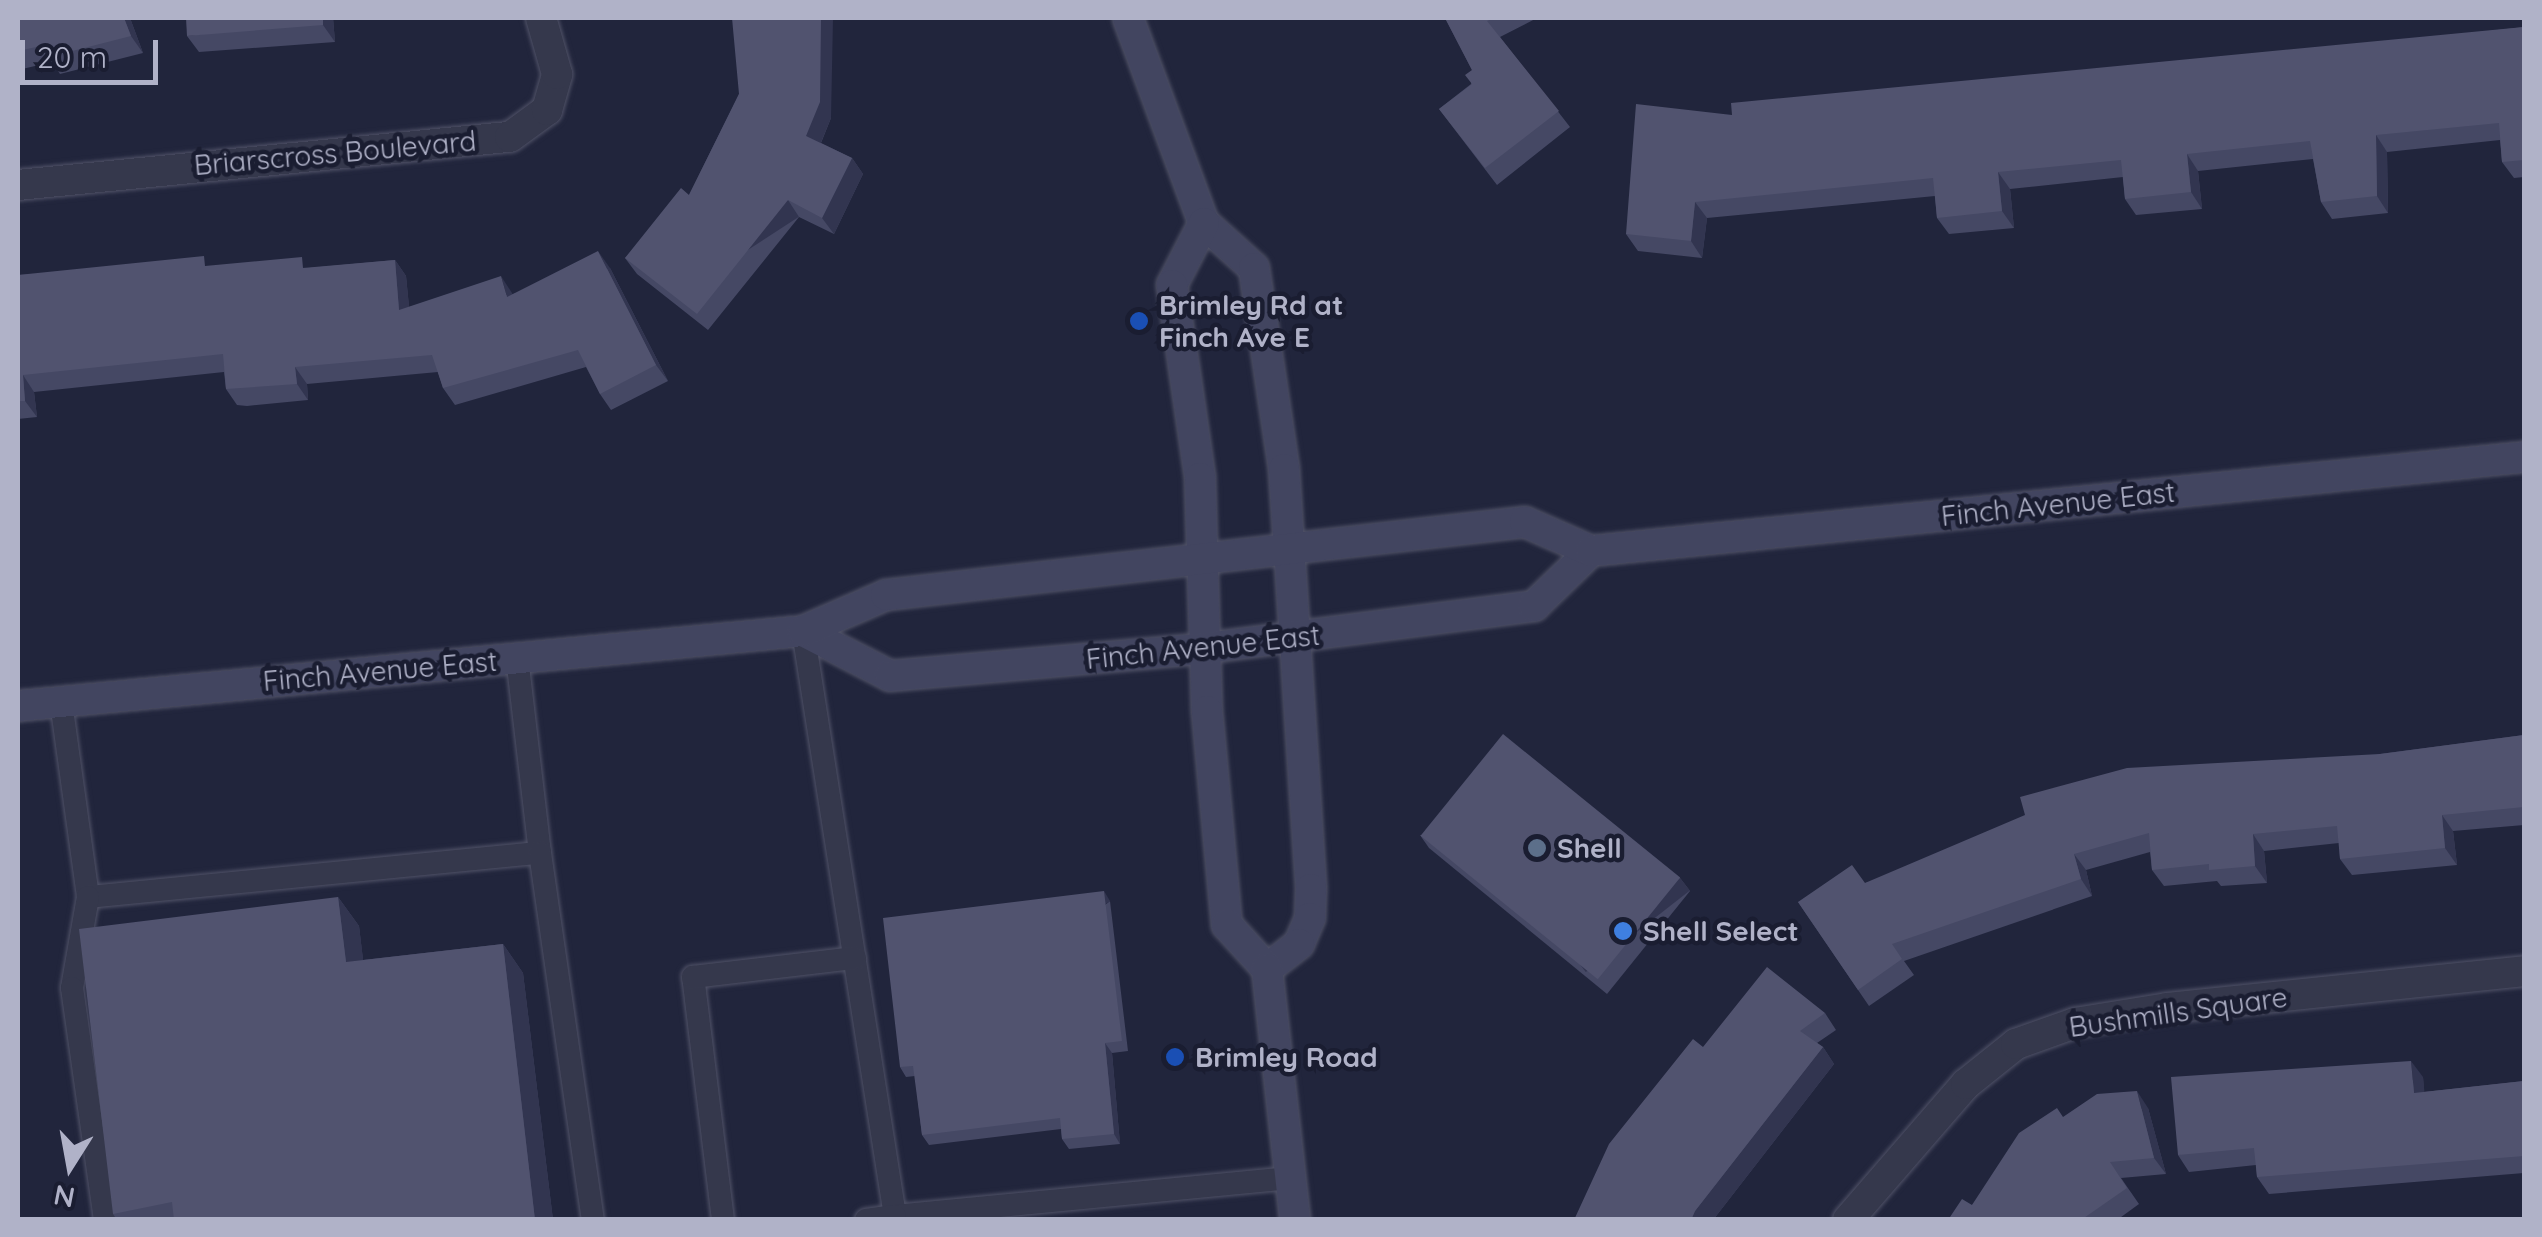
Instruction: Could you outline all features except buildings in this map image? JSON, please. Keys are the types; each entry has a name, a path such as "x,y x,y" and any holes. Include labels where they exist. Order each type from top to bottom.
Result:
{"main road":[{"path":"1128,18 1204,223 1254,268 1284,469 1310,918 1299,944 1266,969"},
{"path":"1204,223 1172,285 1200,478 1207,648 1227,926 1266,969 1295,1220"},
{"name":"Finch Avenue East","path":"18,706 803,631 886,595 1525,522 1592,551 2524,457"},
{"name":"Finch Avenue East","path":"803,631 890,676 1207,648 1534,606 1592,551"}],"street":[{"name":"Briarscross Boulevard","path":"18,185 510,137 546,110 557,74 542,18"},
{"name":"Bushmills Square","path":"1848,1220 1966,1084 2031,1039 2075,1023 2168,1008 2524,971"}],"lane":[{"path":"803,631 895,1216"},
{"path":"517,658 540,853 593,1220"},
{"path":"60,702 88,897 72,988 105,1220"},
{"path":"88,897 540,853"},
{"path":"723,1220 693,977 855,958"},
{"path":"866,1220 1290,1178"}],"place":[{"name":"Brimley Rd at Finch Ave E","path":"1139,321"},
{"name":"Shell","path":"1537,848"},
{"name":"Shell Select","path":"1623,931"},
{"name":"Brimley Road","path":"1175,1057"}]}
